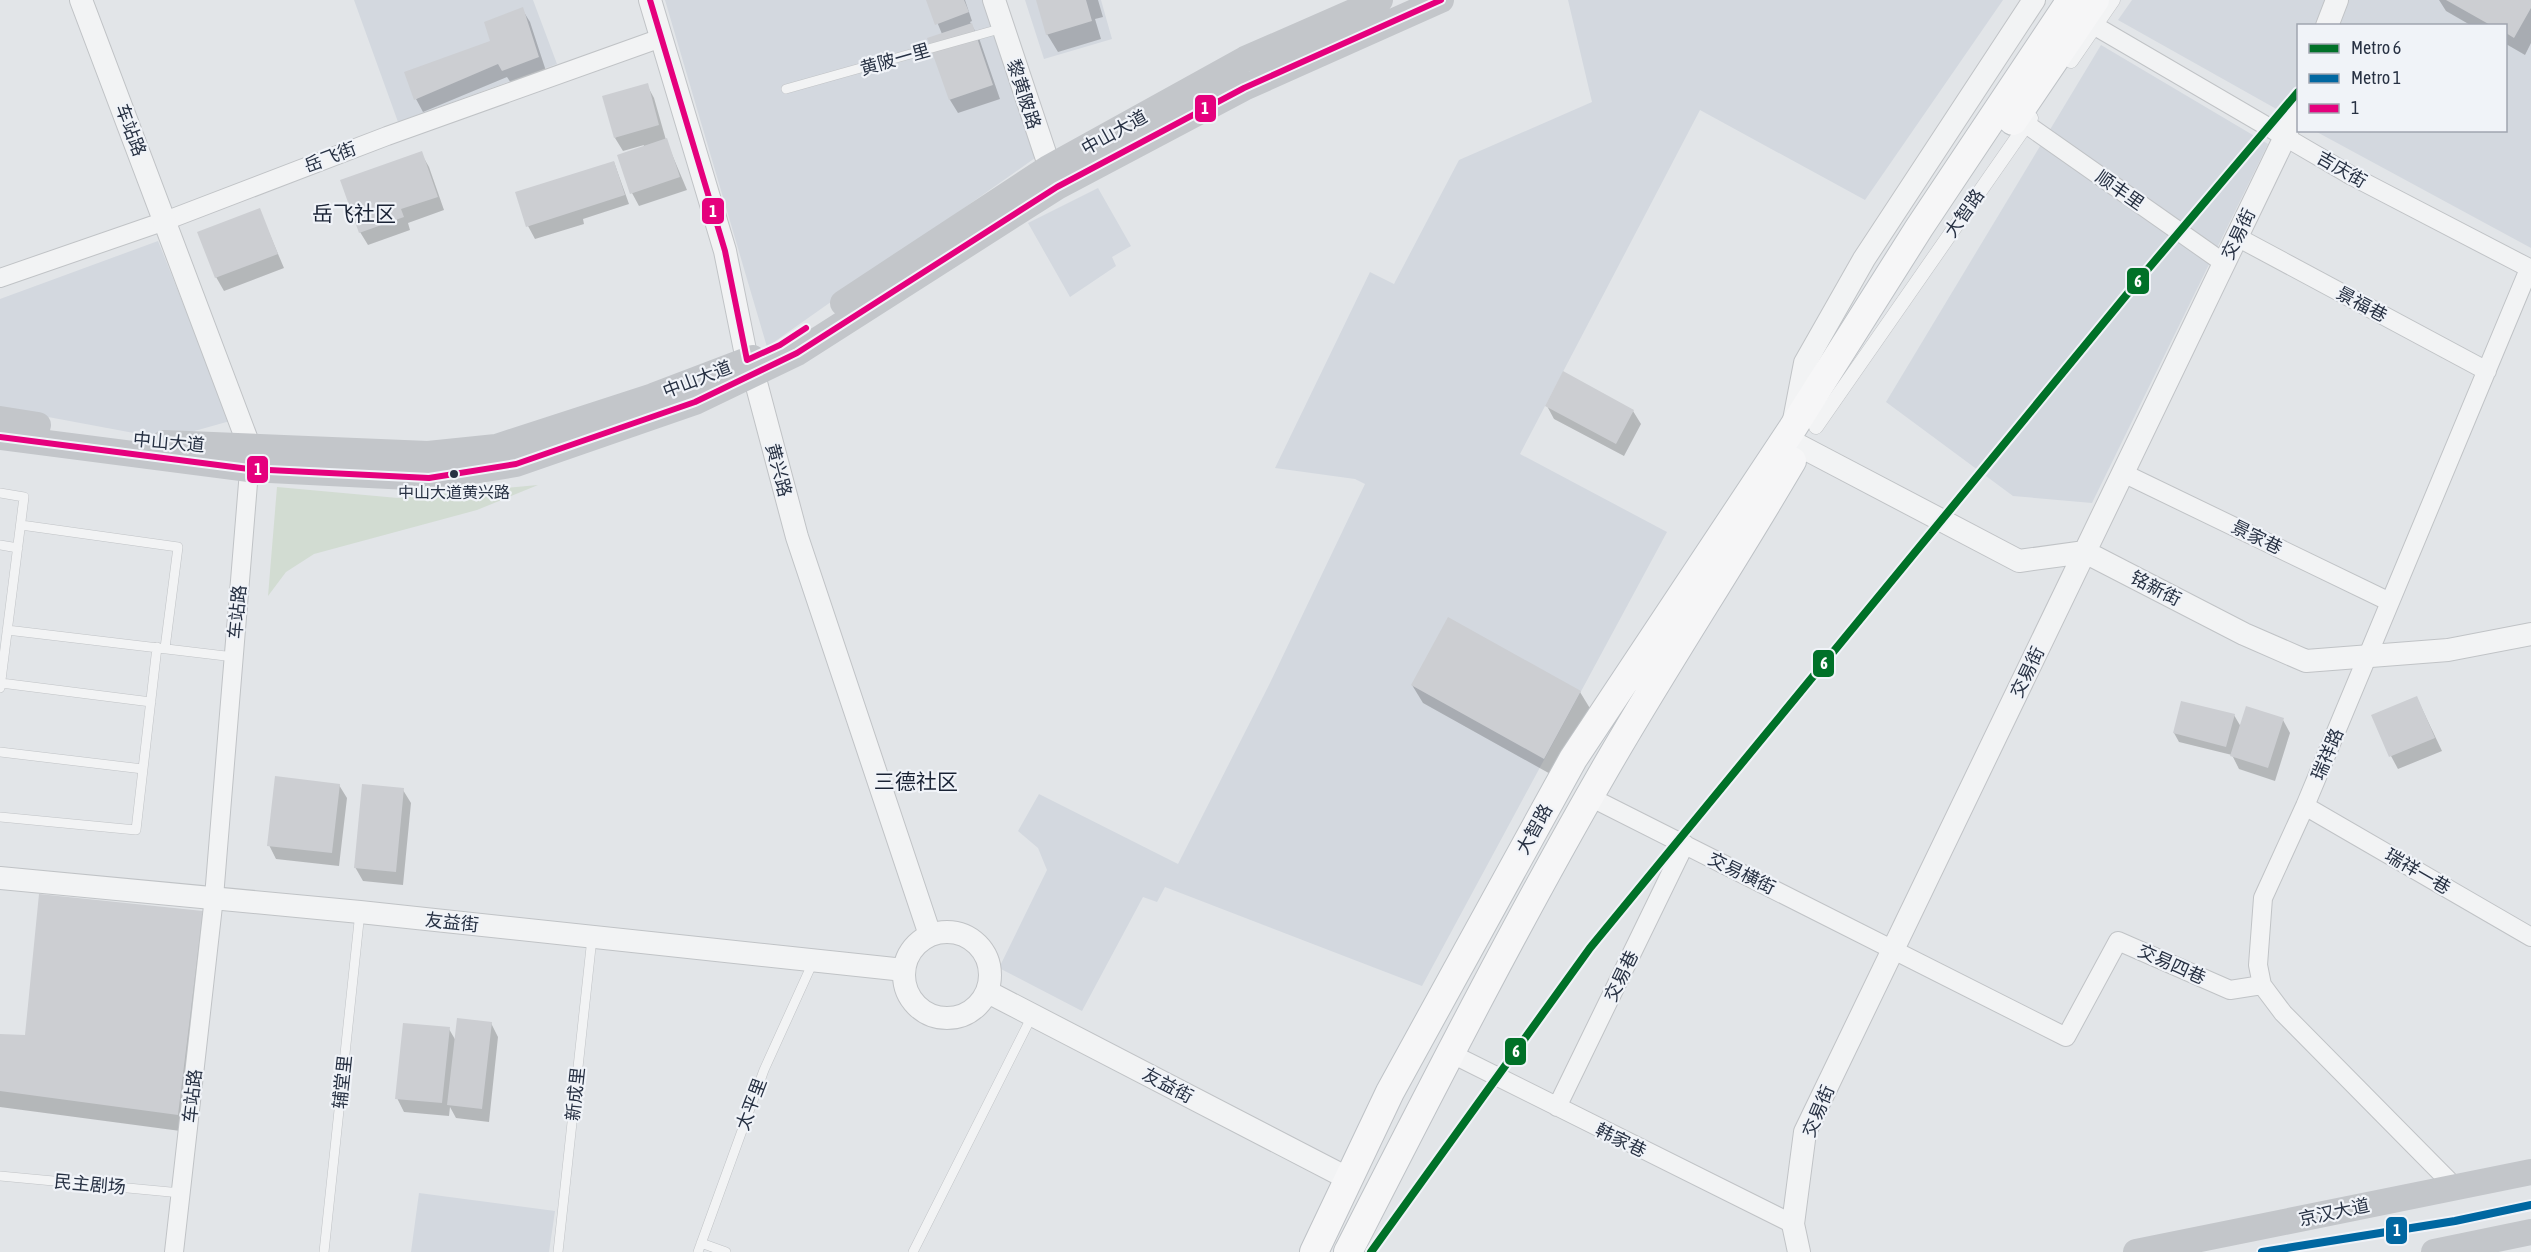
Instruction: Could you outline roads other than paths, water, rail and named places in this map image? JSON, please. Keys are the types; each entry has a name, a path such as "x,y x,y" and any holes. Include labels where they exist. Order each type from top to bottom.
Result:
{"main road":[{"name":"中山大道","path":"0,437 250,458 429,478 516,464 694,402 751,368 797,353 1052,178 1245,59 1380,0"},
{"name":"中山大道","path":"1052,178 1244,88 1441,0"},
{"name":"大智路","path":"1348,1252 1450,1053 1590,797 1730,568 1918,228 2071,0"},
{"name":"大智路","path":"1314,1252 1390,1092 1573,759 1803,434 1937,234 2021,121 2095,13"},
{"name":"中山大道","path":"0,419 250,458"},
{"name":"京汉大道","path":"2136,1252 2531,1172"},
{"path":"2434,1252 2487,1247 2531,1232"}],"street":[{"name":"车站路","path":"81,0 165,221 250,458 214,897 174,1252"},
{"name":"黄兴路","path":"650,0 725,251 751,368 797,537 930,935"},
{"name":"黎黄陂路","path":"994,0 1052,178"},
{"name":"大智路","path":"1803,434 1805,363 1864,259 2034,0"},
{"name":"大智路","path":"2095,13 2113,0"},
{"path":"2328,24 2337,0"},
{"name":"吉庆街","path":"2095,13 2285,137 2352,176 2530,269"},
{"name":"岳飞街","path":"0,278 165,221 387,136 661,38"},
{"name":"交易街","path":"1799,1252 1793,1224 1805,1132 2285,137 2297,105"},
{"name":"顺丰里","path":"2021,121 2224,263"},
{"name":"景福巷","path":"2237,237 2487,371"},
{"name":"瑞祥路","path":"2262,985 2258,965 2263,898 2305,806 2530,269"},
{"path":"1803,434 2019,561 2085,552"},
{"name":"景家巷","path":"2123,473 2390,602"},
{"name":"铭新街","path":"2085,552 2244,634 2306,661 2448,650 2531,634"},
{"name":"交易横街","path":"1590,797 1894,948 2066,1037"},
{"name":"瑞祥一巷","path":"2305,806 2531,937"},
{"name":"交易巷","path":"1557,1107 1685,844"},
{"name":"友益街","path":"0,878 214,897 904,969"},
{"path":"957,933 971,938 982,949 989,962 991,977 988,992 976,1008 963,1016 948,1019 933,1016 920,1009 911,999 905,985 904,969 909,955 918,943 930,935 957,933"},
{"name":"交易四巷","path":"2066,1037 2118,941 2230,990 2262,985"},
{"path":"2262,985 2283,1013 2455,1187"},
{"name":"友益街","path":"988,992 1349,1179"},
{"name":"韩家巷","path":"1450,1053 1793,1224"}],"lane":[{"name":"黄陂一里","path":"786,89 1003,28"},
{"path":"0,494 24,497 8,630 2,655 0,688"},
{"path":"0,816 136,830 151,702 178,547 21,525"},
{"path":"0,545 18,548"},
{"path":"0,599 11,601"},
{"path":"8,630 234,657"},
{"path":"1,683 151,702"},
{"path":"0,752 143,769"},
{"name":"辅堂里","path":"324,1252 360,912"},
{"name":"新成里","path":"558,1252 592,936"},
{"name":"太平里","path":"699,1247 764,1070 814,960"},
{"path":"913,1252 1033,1014"},
{"name":"民主剧场","path":"0,1176 181,1192"},
{"path":"699,1247 726,1252"}],"metro line":[{"name":"6","path":"1371,1252 1590,948 2142,276 2297,93"},
{"name":"1","path":"2262,1252 2455,1221 2531,1205"}],"place":[{"name":"中山大道黄兴路","path":"454,474"}],"district":[{"name":"岳飞社区","path":"354,213"},
{"name":"三德社区","path":"916,781"}]}
